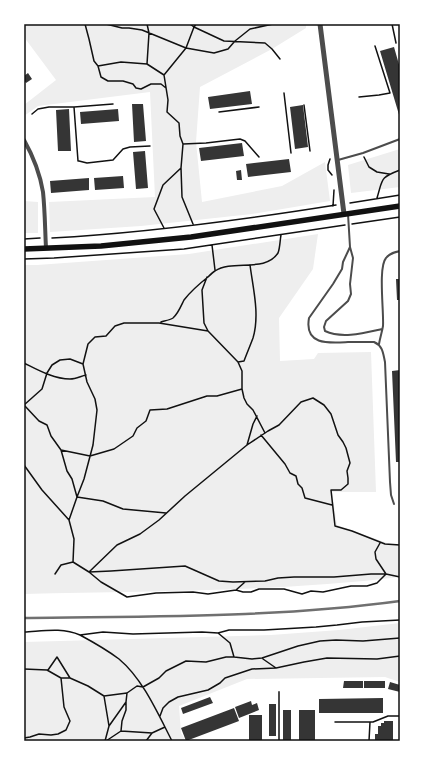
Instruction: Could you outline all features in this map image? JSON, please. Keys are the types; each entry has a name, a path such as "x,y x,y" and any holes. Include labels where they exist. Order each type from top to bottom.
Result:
{"main road":[{"path":"24,249 101,246 191,237 400,206"}],"street":[{"path":"320,24 342,204 346,214"},
{"path":"24,140 37,167 43,192 46,248"}],"lane":[{"path":"337,160 362,153 400,139"},
{"path":"346,214 349,224 350,248 353,258 350,284 351,294 348,301 326,321 324,327 325,331 344,334 362,333 382,329"},
{"path":"350,248 342,269 309,318 308,325 310,334 315,339 322,342 374,342 379,344"},
{"path":"394,504 391,495 390,482 385,362 383,352 379,344 382,329 383,265 385,258 392,253 400,251"},
{"path":"279,692 279,741"}],"path":[{"path":"85,24 90,39 94,61 98,66 101,77 108,81 123,81 133,84 136,88 141,89 151,84 161,84 166,88"},
{"path":"106,24 122,28 142,30 186,48 214,52 228,49 235,41 250,29 273,24"},
{"path":"147,24 149,33 147,64"},
{"path":"190,24 224,41 265,43 280,59"},
{"path":"193,225 182,197 181,168 183,144 180,136 179,123 167,112 168,100 164,75 186,48 196,24"},
{"path":"392,24 396,43"},
{"path":"359,97 390,93 375,46"},
{"path":"98,66 121,62 147,64 164,75"},
{"path":"284,93 291,153"},
{"path":"32,114 38,109 49,107 113,104"},
{"path":"304,105 310,150"},
{"path":"74,107 79,161 87,163 113,160 124,149 130,147 150,146"},
{"path":"219,112 259,107"},
{"path":"183,144 240,139 245,141 259,156"},
{"path":"362,153 369,167 377,172 389,174"},
{"path":"164,228 154,209 163,184 181,168"},
{"path":"377,198 382,180 389,174 400,170"},
{"path":"24,239 96,235 193,225 400,195"},
{"path":"24,259 176,250 400,217"},
{"path":"159,323 172,318 194,288 215,270 228,266 264,263 273,259 278,252 280,235"},
{"path":"212,245 215,270"},
{"path":"238,362 244,361 253,337 256,318 250,265"},
{"path":"207,277 202,290 204,323 208,331 238,362 242,371 242,389 244,398 257,416 265,433"},
{"path":"68,520 84,480 93,446 97,410 95,399 87,382 83,364 88,344 95,337 106,336 115,326 124,323 159,323 208,331"},
{"path":"77,497 61,450 51,436 47,426 39,421 24,405 42,388 52,365 60,360 70,359 83,364"},
{"path":"24,363 47,374 60,378 70,379 86,374"},
{"path":"61,450 90,456 114,449 133,436 137,428 146,421 150,410 167,409 207,396 217,396 242,389"},
{"path":"90,572 117,545 140,534 159,520 185,496 247,445 279,425 301,402 313,398 324,405 331,414 338,435 346,448 350,463 347,472 348,484 341,490 331,490 335,526 352,531 380,543 400,545"},
{"path":"247,445 257,416"},
{"path":"261,435 290,473 296,476 305,498 332,506"},
{"path":"24,465 42,490 68,520 74,539 73,562"},
{"path":"77,497 103,501 123,509 166,513"},
{"path":"380,543 375,552 376,559 386,574"},
{"path":"55,574 61,564 73,562 90,572 101,582 127,597 156,593 193,592 208,594 236,590 251,592 259,589 284,590 302,594 311,591 323,592 352,586 377,584 386,574"},
{"path":"90,572 111,572 185,566 219,581 245,582 265,581 278,578 334,577 372,574 386,574 400,577"},
{"path":"236,590 245,582"},
{"path":"80,635 103,632 133,634 218,633 229,630 264,630 316,627 357,622 400,620"},
{"path":"24,632 61,630 73,632 120,660 143,687 160,716 172,741"},
{"path":"218,633 230,643 234,657"},
{"path":"24,670 47,670 62,678 70,678 88,686 104,696 128,693 137,686 143,687 159,678 166,671 186,661 206,662 226,657 252,659 262,658 298,646 320,641 363,641 400,638"},
{"path":"160,716 163,708 169,702 178,697 208,690 220,683 225,678 252,668 276,668 327,658 377,659 400,656"},
{"path":"47,670 57,657 70,678"},
{"path":"262,658 276,668"},
{"path":"24,738 39,734 58,734 66,730 70,721 64,708 62,678"},
{"path":"121,731 128,693"},
{"path":"104,696 109,726 106,741"},
{"path":"109,726 126,702"},
{"path":"335,722 373,722 388,716 400,716"},
{"path":"370,722 370,741"},
{"path":"146,741 152,733 164,727"},
{"path":"106,741 121,731 152,733"}],"shaded area":[{"path":"24,24 306,24 306,28 272,49 200,87 196,142 202,202 282,186 325,162 330,201 252,214 141,226 50,232 49,202 155,197 150,92 38,106 24,116 24,105 56,80 24,37"},
{"path":"400,149 400,187 351,193 348,165"},
{"path":"24,201 38,202 38,233 24,233"},
{"path":"318,234 313,269 279,318 280,361 314,359 318,353 371,352 376,492 332,492 337,525 390,544 400,544 400,577 307,586 24,594 24,265 189,254"},
{"path":"400,623 400,682 385,677 247,679 179,706 181,733 186,741 24,741 24,642 271,635 339,630"}],"building":[{"path":"394,47 400,68 400,118 380,51"},
{"path":"28,73 32,79 26,83 24,76"},
{"path":"250,91 252,104 210,109 208,97"},
{"path":"132,104 143,104 146,141 134,142"},
{"path":"303,105 308,147 295,149 290,107"},
{"path":"69,109 71,151 58,151 56,110"},
{"path":"118,109 119,121 81,124 80,112"},
{"path":"242,143 244,156 201,161 199,148"},
{"path":"145,151 148,188 136,189 133,152"},
{"path":"289,159 291,172 248,177 246,164"},
{"path":"241,170 242,180 237,180 236,171"},
{"path":"123,176 124,188 95,190 94,178"},
{"path":"89,178 89,190 51,193 50,181"},
{"path":"396,279 400,279 400,300 397,300"},
{"path":"400,370 400,462 396,462 392,371"},
{"path":"344,681 363,681 363,688 343,688"},
{"path":"364,681 385,681 385,688 364,688"},
{"path":"390,682 400,685 400,692 388,689"},
{"path":"210,697 213,703 183,714 181,708"},
{"path":"383,698 383,713 319,713 319,699"},
{"path":"251,701 252,705 257,703 259,710 239,718 235,707"},
{"path":"269,704 276,704 276,736 269,736"},
{"path":"234,708 239,721 186,741 181,728"},
{"path":"283,710 291,710 291,740 283,740"},
{"path":"299,710 315,710 315,741 299,741"},
{"path":"249,715 262,715 262,741 249,741"},
{"path":"384,721 393,721 393,741 375,741 375,734 378,734 378,726 381,726 381,723 384,723"}],"railway":[{"path":"24,618 212,615 307,611 400,601"}]}
